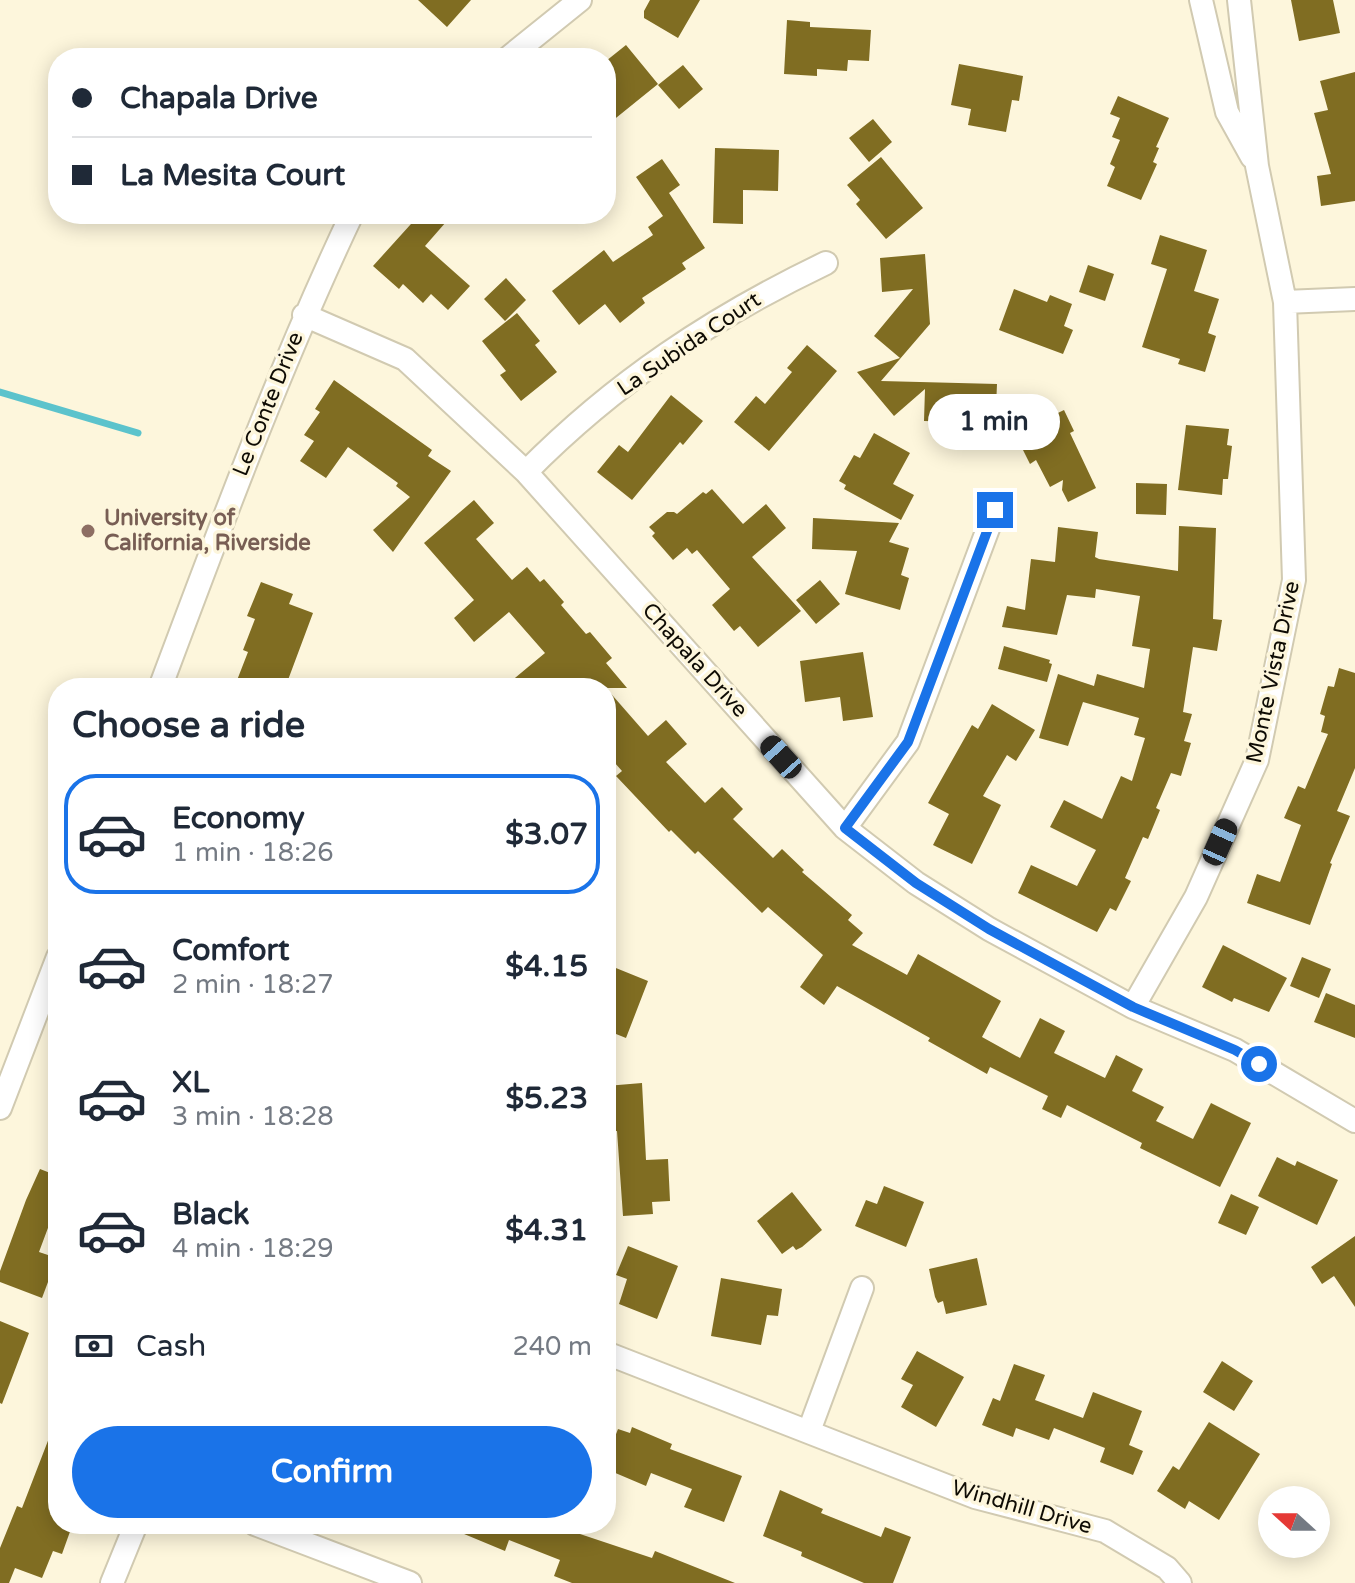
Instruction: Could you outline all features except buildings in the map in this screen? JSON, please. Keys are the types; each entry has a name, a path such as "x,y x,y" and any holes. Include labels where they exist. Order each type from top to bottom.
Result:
{"street":[{"path":"520,48 580,0"},
{"name":"Monte Vista Drive","path":"1201,0 1227,112 1257,166"},
{"name":"Monte Vista Drive","path":"1133,1007 1196,897 1257,760 1294,580 1285,302 1257,166 1239,0"},
{"name":"Le Conte Drive","path":"164,678 304,315 347,224"},
{"name":"La Subida Court","path":"526,472 561,436 643,369 741,306 826,263"},
{"path":"1285,302 1355,299"},
{"name":"Chapala Drive","path":"304,315 405,359 526,472 845,828 916,883 1133,1007 1235,1050 1355,1121"},
{"path":"845,828 908,742 995,510"},
{"path":"0,1108 48,983"},
{"path":"809,1431 862,1288"},
{"name":"Windhill Drive","path":"616,1357 975,1497 1105,1531 1167,1568 1180,1583"},
{"path":"112,1583 132,1534"},
{"path":"281,1534 410,1583"}],"waterway":[{"path":"0,392 138,433"}],"place":[{"name":"University of California, Riverside","path":"88,531"}],"route":[{"path":"995,510 908,742 845,828 916,883 989,929 1133,1007 1235,1050 1259,1064"}]}
